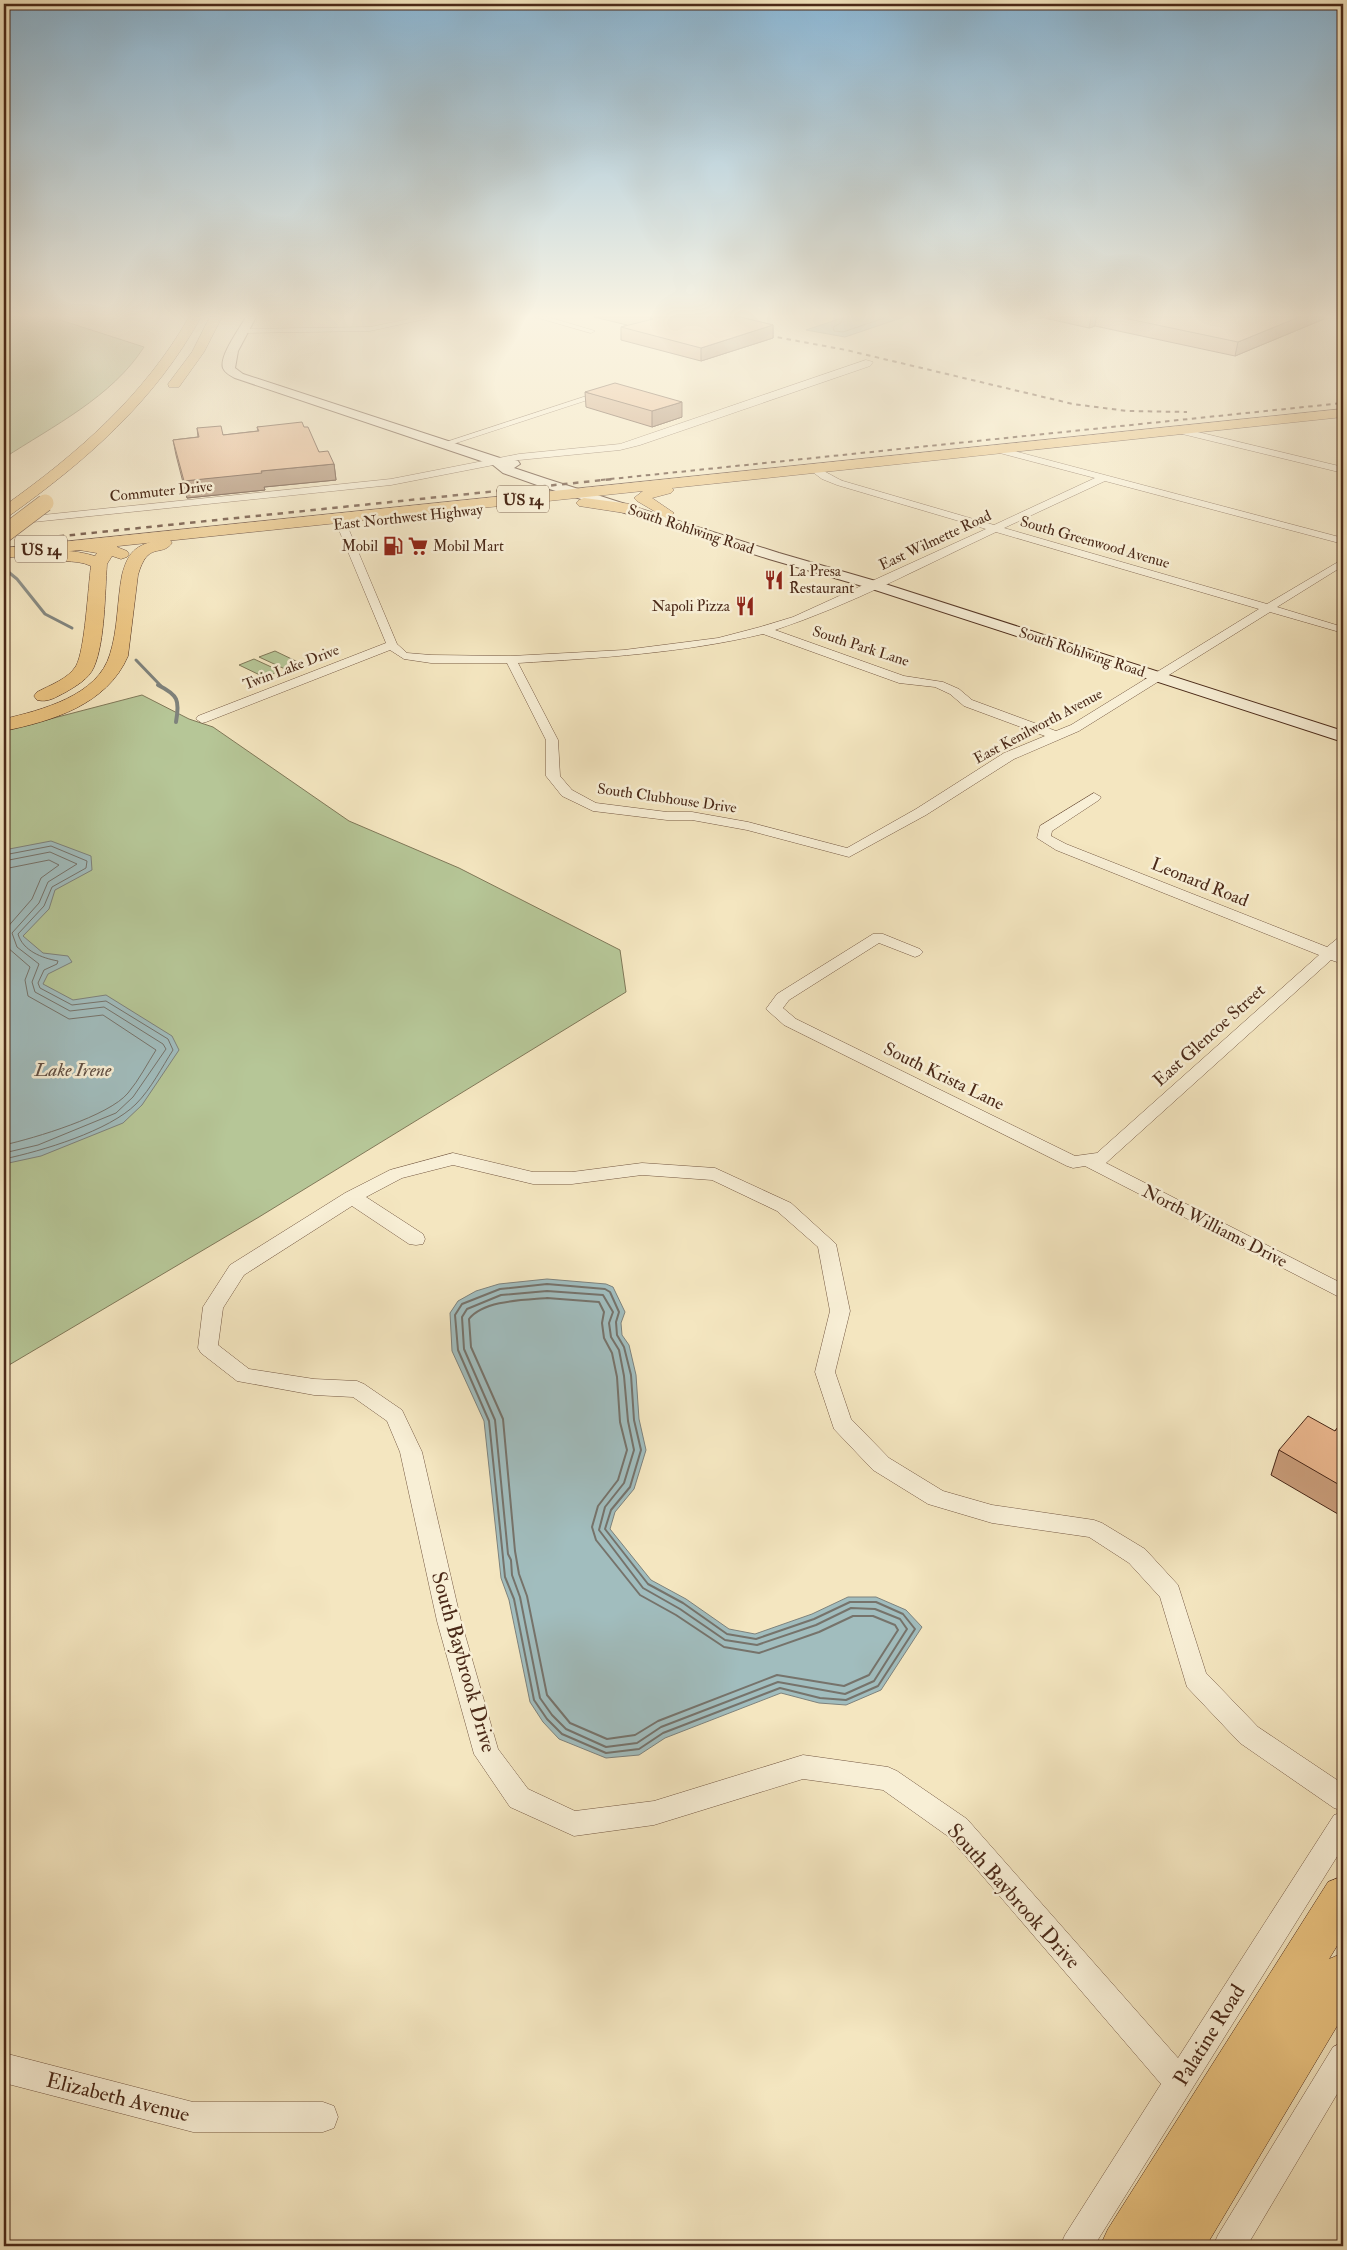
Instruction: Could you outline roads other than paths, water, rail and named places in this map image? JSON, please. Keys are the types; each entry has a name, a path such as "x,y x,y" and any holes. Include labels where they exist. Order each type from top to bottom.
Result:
{"main road":[{"path":"10,509 80,454 114,422"},
{"name":"East Northwest Highway","path":"106,552 340,521 448,513 595,494 816,470 879,466 900,461 995,449 1255,422"},
{"name":"East Northwest Highway","path":"106,552 164,543 508,501 674,489 816,470"},
{"path":"508,501 543,494 550,490 547,484"},
{"path":"666,512 642,498 648,494 674,489"},
{"path":"4,534 49,500"},
{"path":"448,513 464,514 573,503 606,504 631,509"},
{"path":"4,725 69,704 90,692 113,670 120,657 132,566 140,552 164,543"},
{"name":"US 14","path":"4,553 79,546 106,552"},
{"path":"4,710 60,688 74,680 85,667 91,643 106,552 124,555 132,566"},
{"name":"US 14","path":"4,560 45,556 90,558 106,552"},
{"path":"1125,2246 1343,1897"},
{"path":"1178,2246 1343,1975"}],"street":[{"path":"378,422 498,462 525,466 595,494"},
{"path":"444,444 513,422"},
{"name":"Commuter Drive","path":"4,522 391,482 519,457 637,444 700,422"},
{"path":"1177,430 1343,470"},
{"path":"995,449 1343,541"},
{"path":"498,462 508,470 547,484 595,494"},
{"name":"South Greenwood Avenue","path":"816,470 840,483 1343,630"},
{"name":"East Wilmette Road","path":"392,644 404,656 431,659 512,660 624,654 718,641 764,630 797,619 1103,478"},
{"name":"South Rohlwing Road","path":"595,494 631,509 774,556 821,568 1343,737"},
{"name":"South Rohlwing Road","path":"595,494 666,512 778,549 821,568"},
{"path":"340,521 392,644"},
{"name":"East Kenilworth Avenue","path":"849,853 921,812 1009,756 1075,728 1343,562"},
{"name":"South Park Lane","path":"764,630 903,680 917,680 944,685 961,695 968,704 1057,736"},
{"name":"Twin Lake Drive","path":"202,719 392,644"},
{"name":"South Clubhouse Drive","path":"512,660 552,740 553,776 567,794 593,807 667,816 692,816 748,826 849,853"},
{"name":"Leonard Road","path":"1094,797 1045,829 1044,838 1061,847 1336,956"},
{"name":"South Krista Lane","path":"915,952 878,936 783,997 774,1009 790,1022 1073,1162 1094,1159"},
{"name":"East Glencoe Street","path":"1094,1159 1336,956 1343,941"},
{"path":"416,1239 352,1197 396,1174 453,1159 534,1178 572,1178 642,1169 715,1174 784,1207 828,1244 840,1311 825,1372 842,1423 881,1464 936,1498 992,1514 1094,1529 1137,1556 1170,1592 1196,1679 1248,1735 1343,1799"},
{"name":"North Williams Drive","path":"1094,1159 1343,1292"},
{"name":"South Baybrook Drive","path":"352,1197 237,1270 213,1306 208,1348 244,1376 314,1387 357,1389 395,1416 411,1452 448,1621 487,1754 519,1798 574,1824 654,1813 803,1767 888,1779 958,1828 1180,2082"},
{"name":"Palatine Road","path":"1076,2246 1343,1824"},
{"path":"1229,2246 1343,2057"},
{"name":"Elizabeth Avenue","path":"4,2068 193,2117 323,2117"}],"water":[{"name":"Lake Irene","path":"51,841 91,856 92,870 55,890 49,909 23,936 43,953 68,956 72,962 48,974 43,984 73,1000 106,995 172,1036 179,1050 142,1105 123,1123 41,1156 4,1164 4,850"},
{"path":"547,1279 606,1284 613,1287 625,1312 621,1323 622,1335 629,1345 636,1375 639,1419 646,1450 634,1489 615,1512 610,1529 651,1580 686,1599 729,1629 755,1634 812,1614 848,1597 876,1597 906,1610 922,1627 881,1690 846,1705 819,1703 781,1693 665,1738 639,1755 606,1758 559,1739 543,1722 530,1702 509,1600 501,1578 484,1421 452,1351 450,1313 458,1301 476,1291 499,1284"}],"waterway":[{"path":"6,570 17,579 45,614 72,628"},
{"path":"136,660 161,686"},
{"path":"158,685 174,695 176,699 178,708 176,722"}],"railway":[{"path":"601,480 1160,422"},
{"path":"4,542 613,479"}],"place":[{"name":"Mobil","path":"393,546"},
{"name":"Mobil Mart","path":"418,546"},
{"name":"La Presa Restaurant","path":"774,580"},
{"name":"Napoli Pizza","path":"745,606"}]}
